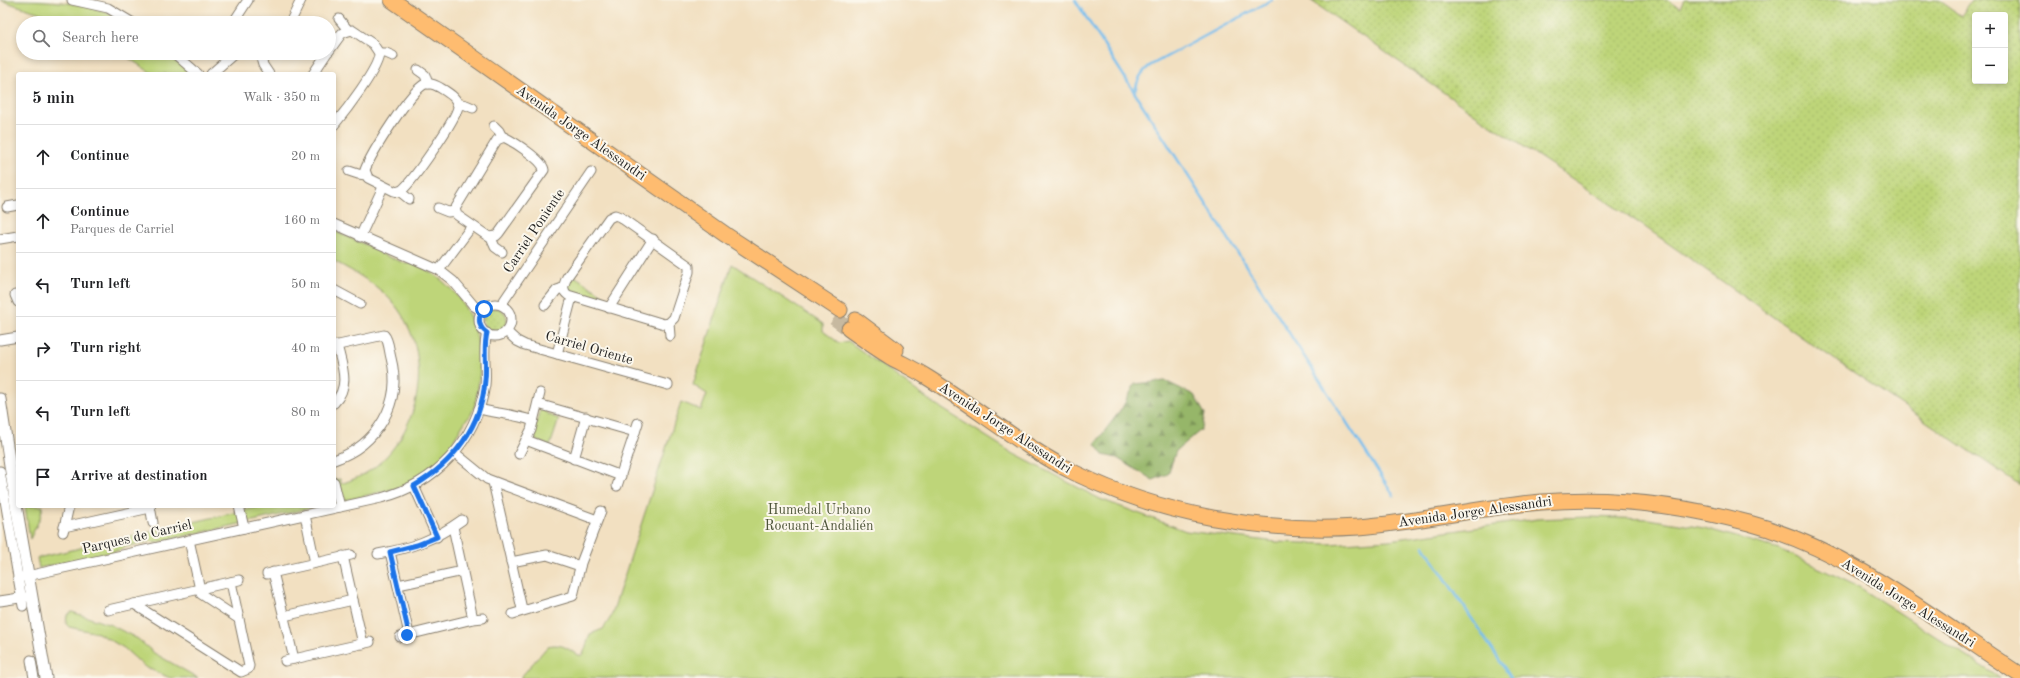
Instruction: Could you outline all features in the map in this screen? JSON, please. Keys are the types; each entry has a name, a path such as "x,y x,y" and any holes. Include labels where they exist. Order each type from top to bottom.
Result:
{"highway":[{"name":"Avenida Jorge Alessandri","path":"392,0 770,266 796,290 837,314"},
{"name":"Avenida Jorge Alessandri","path":"853,325 892,358 924,375 1013,436 1074,472 1148,502 1214,518 1284,527 1356,527 1533,503 1590,500 1634,502 1682,508 1752,524 1814,547 1871,577 2020,675"}],"street":[{"path":"72,0 108,8"},
{"path":"99,0 108,8 121,16"},
{"path":"238,16 248,0"},
{"path":"293,16 301,0"},
{"path":"336,122 357,95 377,62 379,53 373,44 358,33 348,30 338,19"},
{"path":"336,41 340,35 348,30"},
{"path":"379,53 386,53 393,56"},
{"path":"182,60 196,72"},
{"path":"213,72 227,60"},
{"path":"262,60 268,72"},
{"path":"313,72 322,60"},
{"path":"418,70 425,75 428,84"},
{"path":"399,191 405,187 454,117 457,104 453,97 437,85 428,84 418,88 395,119 367,165 366,174 368,178 383,187 394,191 399,191 409,199"},
{"path":"457,104 466,105 472,108"},
{"path":"494,126 502,137"},
{"path":"491,238 496,236 502,230 544,170 543,166 538,160 507,138 502,137 497,140 468,184 457,204 455,211 457,215 491,238 495,247 502,252"},
{"path":"349,171 366,174"},
{"name":"Carriel Poniente","path":"501,305 591,172"},
{"path":"360,237 383,187"},
{"path":"7,207 16,205"},
{"path":"438,208 448,212 455,211"},
{"path":"615,215 687,263 690,268 674,318 669,323 664,324 572,297 565,293 563,288 567,277 610,217 615,215"},
{"path":"336,225 360,237 423,262 439,270 454,281 474,306 482,311"},
{"path":"439,270 472,226"},
{"path":"0,239 16,236"},
{"path":"609,308 653,239"},
{"path":"545,305 557,290 563,288"},
{"path":"336,291 360,304"},
{"path":"557,354 572,297"},
{"path":"489,305 501,305 507,310 510,317 510,324 506,331 497,335 487,333 479,322 482,311 489,305"},
{"path":"669,323 670,336"},
{"name":"Carriel Oriente","path":"506,331 520,343 668,385"},
{"name":"Parques de Carriel","path":"336,508 392,495 414,486 440,468 455,453 467,436 479,409 485,385 487,333"},
{"path":"336,400 342,392 344,382 336,346 384,334 393,364 395,381 390,405 384,420 374,435 353,451 336,459"},
{"path":"0,340 16,337"},
{"path":"519,454 533,421 540,393"},
{"path":"0,399 16,497"},
{"path":"538,404 586,417 637,427 617,486"},
{"path":"479,409 499,414 517,415 533,421"},
{"path":"574,458 586,417"},
{"path":"526,440 621,476"},
{"path":"455,453 483,478 599,516 580,566 572,597 522,610 513,614"},
{"path":"0,472 23,577"},
{"path":"493,482 522,610"},
{"path":"414,486 437,537"},
{"path":"336,490 340,507"},
{"path":"17,508 26,600 46,678"},
{"path":"68,508 63,530 146,508"},
{"path":"150,508 154,523"},
{"path":"239,508 244,528"},
{"name":"Parques de Carriel","path":"23,577 335,508"},
{"path":"304,514 315,563"},
{"path":"378,554 417,545 437,537 462,520"},
{"path":"453,527 473,619"},
{"path":"189,540 199,589 203,596 239,619"},
{"path":"390,552 398,585 404,636 473,619 484,618"},
{"path":"347,555 353,600 367,643 289,660 284,616 270,573 315,563 347,555"},
{"path":"511,562 547,555 580,566"},
{"path":"398,585 463,571"},
{"path":"108,610 134,604 199,589 235,581 239,619 249,666 247,670 241,672 236,671 134,604"},
{"path":"0,601 26,600"},
{"path":"284,616 353,600"},
{"path":"31,660 34,678"}],"green space":[{"path":"0,0 66,3 91,7 114,16 49,16"},
{"path":"1310,0 1668,0 1680,8 1684,0 1939,0 1961,16 1972,0 2020,0 2020,485 1803,338 1642,225 1476,115"},
{"path":"132,60 178,60 191,72 150,72"},
{"path":"336,232 378,250 379,253 407,264 412,263 427,270 455,293 465,307 472,322 480,356 480,374 477,396 471,415 466,420 452,443 452,448 434,466 420,476 398,488 336,503 336,480 340,479 341,484 357,478 371,470 388,454 402,435 412,415 417,392 418,370 415,347 408,325 389,298 382,291 359,275 336,262"},
{"name":"Humedal Urbano Rocuant-Andalién","path":"732,264 823,324 823,331 839,343 848,341 933,403 1014,454 1100,499 1186,531 1277,542 1329,544 1389,540 1538,519 1588,517 1648,519 1704,528 1779,549 1859,587 2000,678 520,678 548,646 555,645 565,647 577,654 583,655 590,634 603,629 611,617 681,402 701,410 707,394 693,385"},
{"path":"573,275 610,300 609,303 571,293 568,285"},
{"path":"495,308 503,312 507,320 503,328 495,332 487,328 483,320 487,312"},
{"path":"1165,381 1194,395 1205,414 1202,429 1176,451 1168,474 1153,480 1117,458 1103,455 1095,444 1122,408 1135,384"},
{"path":"545,409 547,414 559,419 550,446 532,439 540,410"},
{"path":"25,508 42,508 40,518 30,539"},
{"path":"254,508 311,508 154,543 152,541 124,547 121,550 39,568 37,558"},
{"path":"72,612 111,625 138,639 154,653 198,678 170,678 145,667 124,648 98,633 69,627 66,624 67,615"}],"waterway":[{"path":"1075,0 1394,496"},
{"path":"1135,91 1140,76 1151,65 1272,0"},
{"path":"1424,546 1511,678"}],"tunnel":[{"path":"834,318 849,329"}],"route":[{"path":"407,635 409,634 390,552 417,545 437,537 414,486 448,461 467,436 476,417 483,396 486,378 485,343 487,333 484,331 479,322 480,314 484,309"}]}
